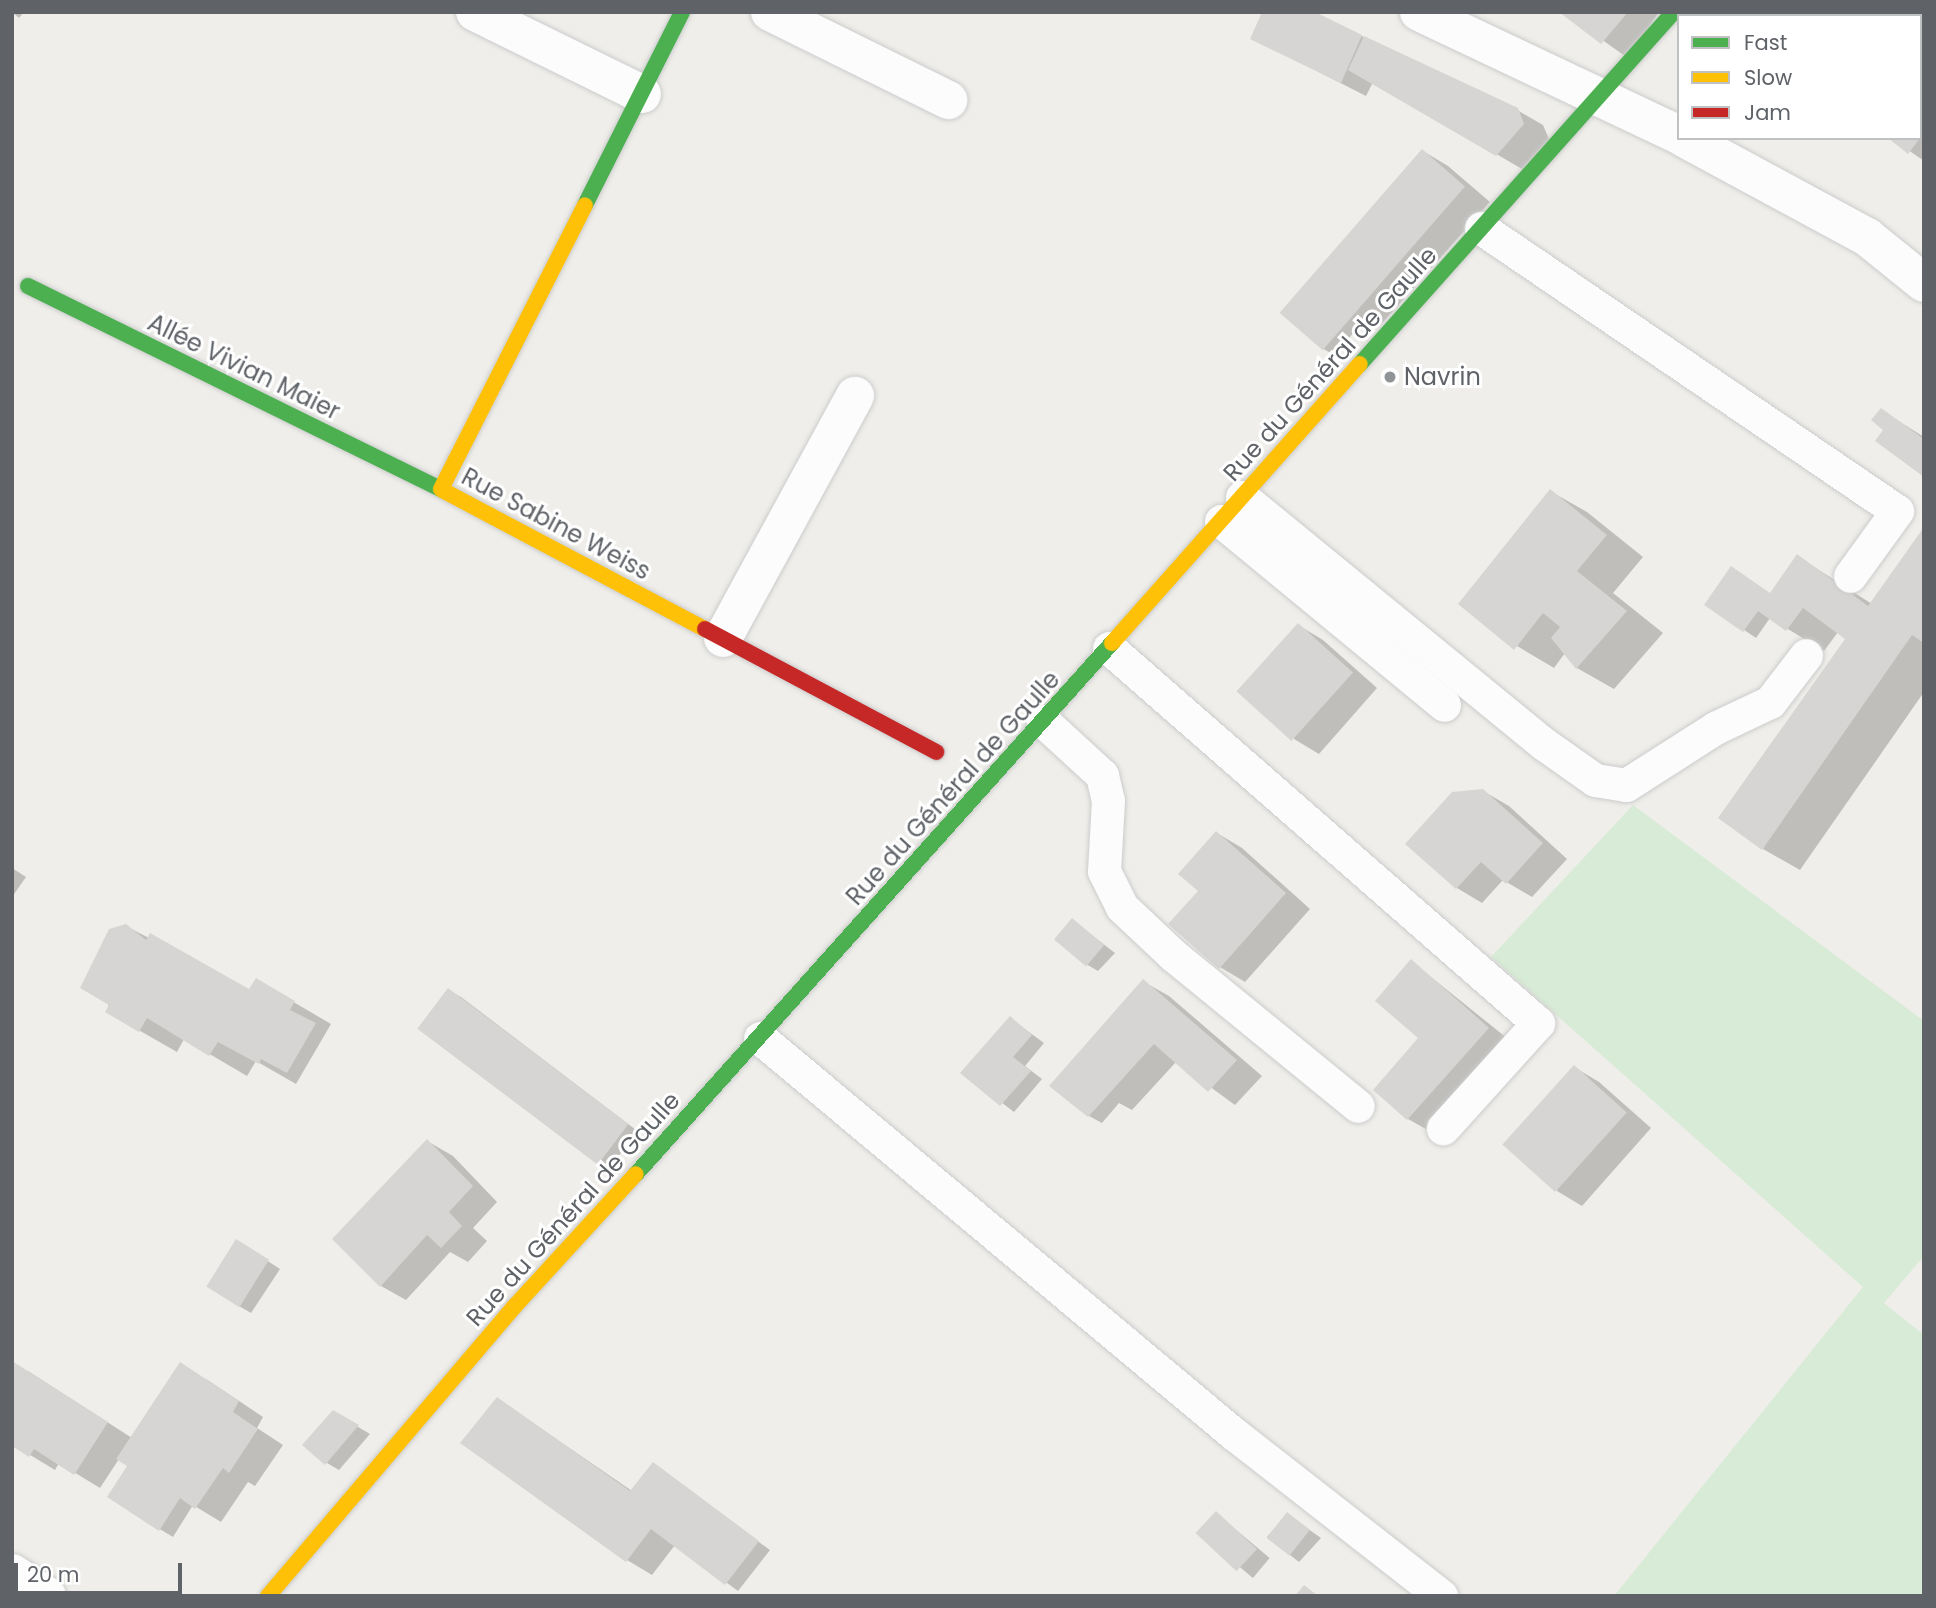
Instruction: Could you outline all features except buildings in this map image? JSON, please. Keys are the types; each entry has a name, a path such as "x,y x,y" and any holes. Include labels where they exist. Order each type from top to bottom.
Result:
{"main road":[{"name":"Rue Sabine Weiss","path":"682,12 441,489 936,752"},
{"name":"Rue du Général de Gaulle","path":"268,1596 513,1307 760,1038 1481,228 1602,97 1674,12"},
{"name":"Allée Vivian Maier","path":"28,286 441,489"}],"street":[{"path":"475,12 642,94"},
{"path":"770,12 948,100"},
{"path":"1419,12 1677,134"},
{"path":"1688,140 1867,237 1924,283"},
{"path":"723,638 855,396"},
{"path":"12,1573 47,1596"}],"lane":[{"path":"1481,228 1896,511 1850,576"},
{"path":"1242,497 1544,744 1595,780 1626,785 1715,728 1770,702 1806,655"},
{"path":"1221,521 1444,705"},
{"path":"1109,648 1538,1023 1443,1128"},
{"path":"1043,721 1102,775 1108,800 1104,871 1122,907 1174,956 1358,1106"},
{"path":"760,1038 1234,1434 1441,1596"}],"green space":[{"path":"1633,805 1924,1021 1924,1256 1884,1303 1924,1335 1924,1596 1614,1596 1863,1287 1491,957"}],"traffic: fast":[{"path":"585,205 682,12"},
{"path":"1360,364 1674,12"},
{"path":"28,286 444,491"},
{"path":"636,1174 1112,643"}],"traffic: slow":[{"path":"441,489 585,205"},
{"path":"1112,643 1360,364"},
{"path":"444,491 705,629"},
{"path":"268,1596 514,1307 636,1174"}],"traffic: jam":[{"path":"705,629 936,752"}],"place":[{"name":"Navrin","path":"1390,377"}]}
